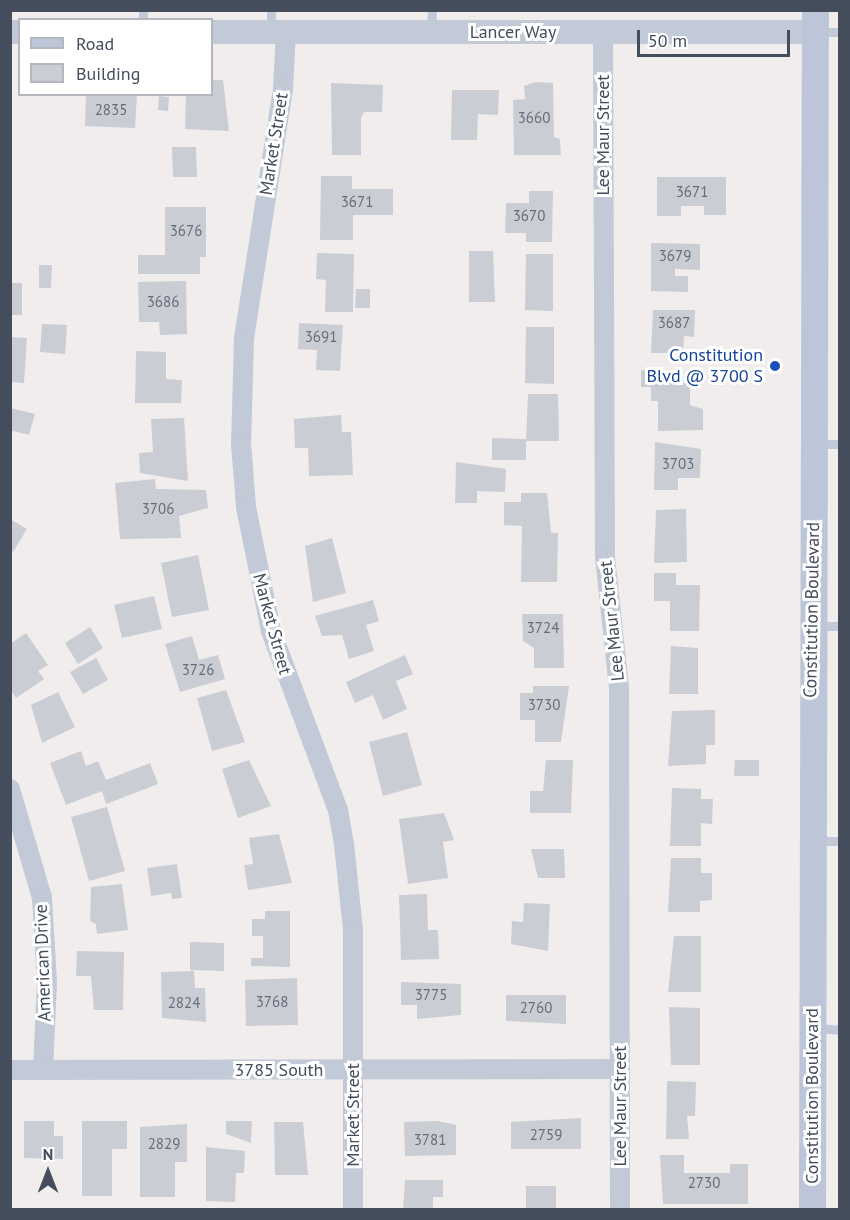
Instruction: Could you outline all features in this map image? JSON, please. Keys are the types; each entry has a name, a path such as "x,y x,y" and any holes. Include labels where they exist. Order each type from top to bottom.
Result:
{"main road":[{"name":"Constitution Boulevard","path":"812,1209 810,626 828,444 823,25"}],"street":[{"name":"Lancer Way","path":"213,32 276,25 432,21 603,32 823,25"},
{"name":"Market Street","path":"276,25 283,89 244,338 241,443 246,507 271,631 338,810 344,844 353,930 353,1209"},
{"name":"Lee Maur Street","path":"603,32 604,539 619,688 620,1209"},
{"name":"American Drive","path":"10,789 42,898 47,982 43,1070"},
{"name":"3785 South","path":"10,1070 620,1069"}],"lane":[{"path":"810,626 840,626"},
{"path":"810,841 840,841"},
{"path":"812,1028 840,1030"}],"building":[{"path":"213,80 223,80 229,131 185,129 186,96 213,96"},
{"path":"536,82 553,83 554,137 560,139 561,155 514,155 513,100 525,99 524,86"},
{"path":"331,83 383,85 382,112 364,112 361,118 361,155 332,155"},
{"path":"452,90 499,90 498,115 478,114 477,140 451,140"},
{"path":"86,96 137,96 135,128 85,126"},
{"path":"159,96 169,97 168,111 158,110"},
{"path":"172,147 196,147 197,177 173,177"},
{"path":"321,176 352,176 352,189 393,189 393,215 353,215 353,240 320,240"},
{"path":"657,177 726,177 726,215 704,215 704,206 681,206 681,216 657,216"},
{"path":"529,191 553,191 552,242 526,242 526,233 505,233 506,203 529,203"},
{"path":"165,207 206,207 206,257 200,257 200,274 138,274 138,255 165,255"},
{"path":"651,243 700,244 700,270 675,269 675,276 688,276 688,292 651,291"},
{"path":"469,251 493,251 495,302 469,302"},
{"path":"317,253 354,254 353,312 325,312 326,280 316,279"},
{"path":"526,254 553,254 553,311 525,310"},
{"path":"39,265 52,265 51,288 39,288"},
{"path":"186,281 187,334 160,335 159,322 139,322 138,282"},
{"path":"10,283 22,283 22,315 10,315"},
{"path":"356,289 370,289 370,308 355,308"},
{"path":"653,310 695,310 694,337 684,336 683,353 651,353"},
{"path":"299,323 343,325 340,371 316,370 317,350 298,349"},
{"path":"42,324 67,325 65,354 40,352"},
{"path":"526,327 554,327 554,384 525,383"},
{"path":"10,337 27,338 24,383 10,382"},
{"path":"136,351 166,352 166,379 182,380 181,403 135,403"},
{"path":"641,370 674,370 674,379 666,383 690,383 690,405 703,409 703,430 658,431 658,401 651,401 651,387 641,387"},
{"path":"528,394 558,394 559,441 526,441"},
{"path":"10,408 35,414 29,435 10,430"},
{"path":"341,415 342,432 351,432 353,475 309,476 308,448 295,448 294,419"},
{"path":"184,418 188,481 140,473 139,453 153,452 151,419"},
{"path":"492,438 526,439 526,460 492,460"},
{"path":"655,442 701,449 700,478 678,478 678,490 654,490"},
{"path":"456,462 506,469 505,492 477,491 477,503 455,503"},
{"path":"155,479 156,489 206,490 208,508 179,516 181,538 120,539 115,483"},
{"path":"521,493 547,493 551,533 558,533 557,582 521,582 522,526 504,525 504,502 521,502"},
{"path":"686,509 687,562 654,563 656,510"},
{"path":"10,519 27,529 13,552 10,550"},
{"path":"332,538 346,593 313,602 305,546"},
{"path":"198,555 209,610 172,617 161,563"},
{"path":"654,573 676,573 676,585 700,585 699,631 670,631 670,601 654,601"},
{"path":"154,596 162,629 122,638 114,605"},
{"path":"373,600 379,621 366,625 374,651 349,659 342,635 322,636 315,616"},
{"path":"522,614 563,614 564,668 534,668 534,648 523,641"},
{"path":"90,627 103,648 78,664 65,643"},
{"path":"26,633 48,665 38,671 44,679 16,698 10,689 10,644"},
{"path":"192,636 199,660 218,655 225,679 180,692 165,644"},
{"path":"671,646 698,648 698,694 669,694"},
{"path":"405,655 413,674 396,681 407,709 383,720 373,695 355,703 346,682"},
{"path":"96,658 108,680 83,694 70,672"},
{"path":"533,686 569,686 561,742 535,742 535,720 520,720 520,693 533,693"},
{"path":"226,690 245,742 212,751 197,698"},
{"path":"58,692 75,727 42,743 31,705"},
{"path":"715,710 715,745 706,745 706,764 668,766 672,711"},
{"path":"407,732 422,785 383,796 369,742"},
{"path":"81,751 86,766 98,761 106,780 150,763 158,784 106,804 102,791 66,805 50,763"},
{"path":"249,760 271,806 238,818 222,769"},
{"path":"546,760 573,760 571,813 530,813 530,791 543,791"},
{"path":"735,760 759,760 759,776 734,776"},
{"path":"672,788 701,789 701,799 713,799 712,824 701,823 701,846 670,846"},
{"path":"107,807 125,871 89,881 71,817"},
{"path":"444,813 454,840 443,842 448,878 408,884 399,819"},
{"path":"279,834 292,883 248,890 244,865 253,864 249,838"},
{"path":"531,849 564,849 565,878 538,878"},
{"path":"671,858 701,858 701,873 712,873 712,900 700,901 700,912 668,912"},
{"path":"177,864 182,898 172,899 171,893 151,896 147,868"},
{"path":"122,884 128,930 97,934 96,924 90,921 91,887"},
{"path":"427,894 428,930 438,930 439,959 401,960 399,895"},
{"path":"524,903 550,904 548,951 511,944 512,921 523,922"},
{"path":"265,911 290,911 290,967 251,966 251,958 263,958 263,936 252,936 252,919 265,919"},
{"path":"674,936 701,936 701,992 668,992"},
{"path":"190,942 224,943 224,971 190,970"},
{"path":"77,951 124,952 123,1010 94,1010 91,976 76,976"},
{"path":"194,971 195,988 205,988 206,1022 162,1018 161,972"},
{"path":"297,978 298,1025 246,1026 245,980"},
{"path":"401,982 461,984 461,1015 417,1019 417,1005 401,1005"},
{"path":"506,995 566,995 566,1024 506,1021"},
{"path":"669,1007 700,1008 700,1065 671,1065"},
{"path":"667,1081 696,1082 695,1116 687,1116 689,1139 666,1139"},
{"path":"581,1118 581,1149 511,1149 511,1122"},
{"path":"24,1121 54,1121 54,1136 63,1136 63,1159 24,1158"},
{"path":"82,1121 127,1121 127,1149 112,1149 112,1196 82,1196"},
{"path":"226,1121 252,1121 251,1143 226,1134"},
{"path":"437,1121 456,1125 456,1155 405,1156 404,1122"},
{"path":"274,1122 303,1122 308,1175 275,1175"},
{"path":"187,1124 187,1162 175,1162 175,1197 140,1197 140,1127"},
{"path":"206,1147 245,1151 244,1173 236,1173 235,1202 206,1201"},
{"path":"660,1155 684,1155 684,1173 730,1173 730,1164 748,1164 748,1204 663,1204"},
{"path":"405,1180 443,1180 443,1197 433,1197 433,1210 403,1210"},
{"path":"526,1186 556,1186 556,1210 526,1210"}],"place":[{"name":"Constitution Blvd @ 3700 S","path":"775,366"}]}
